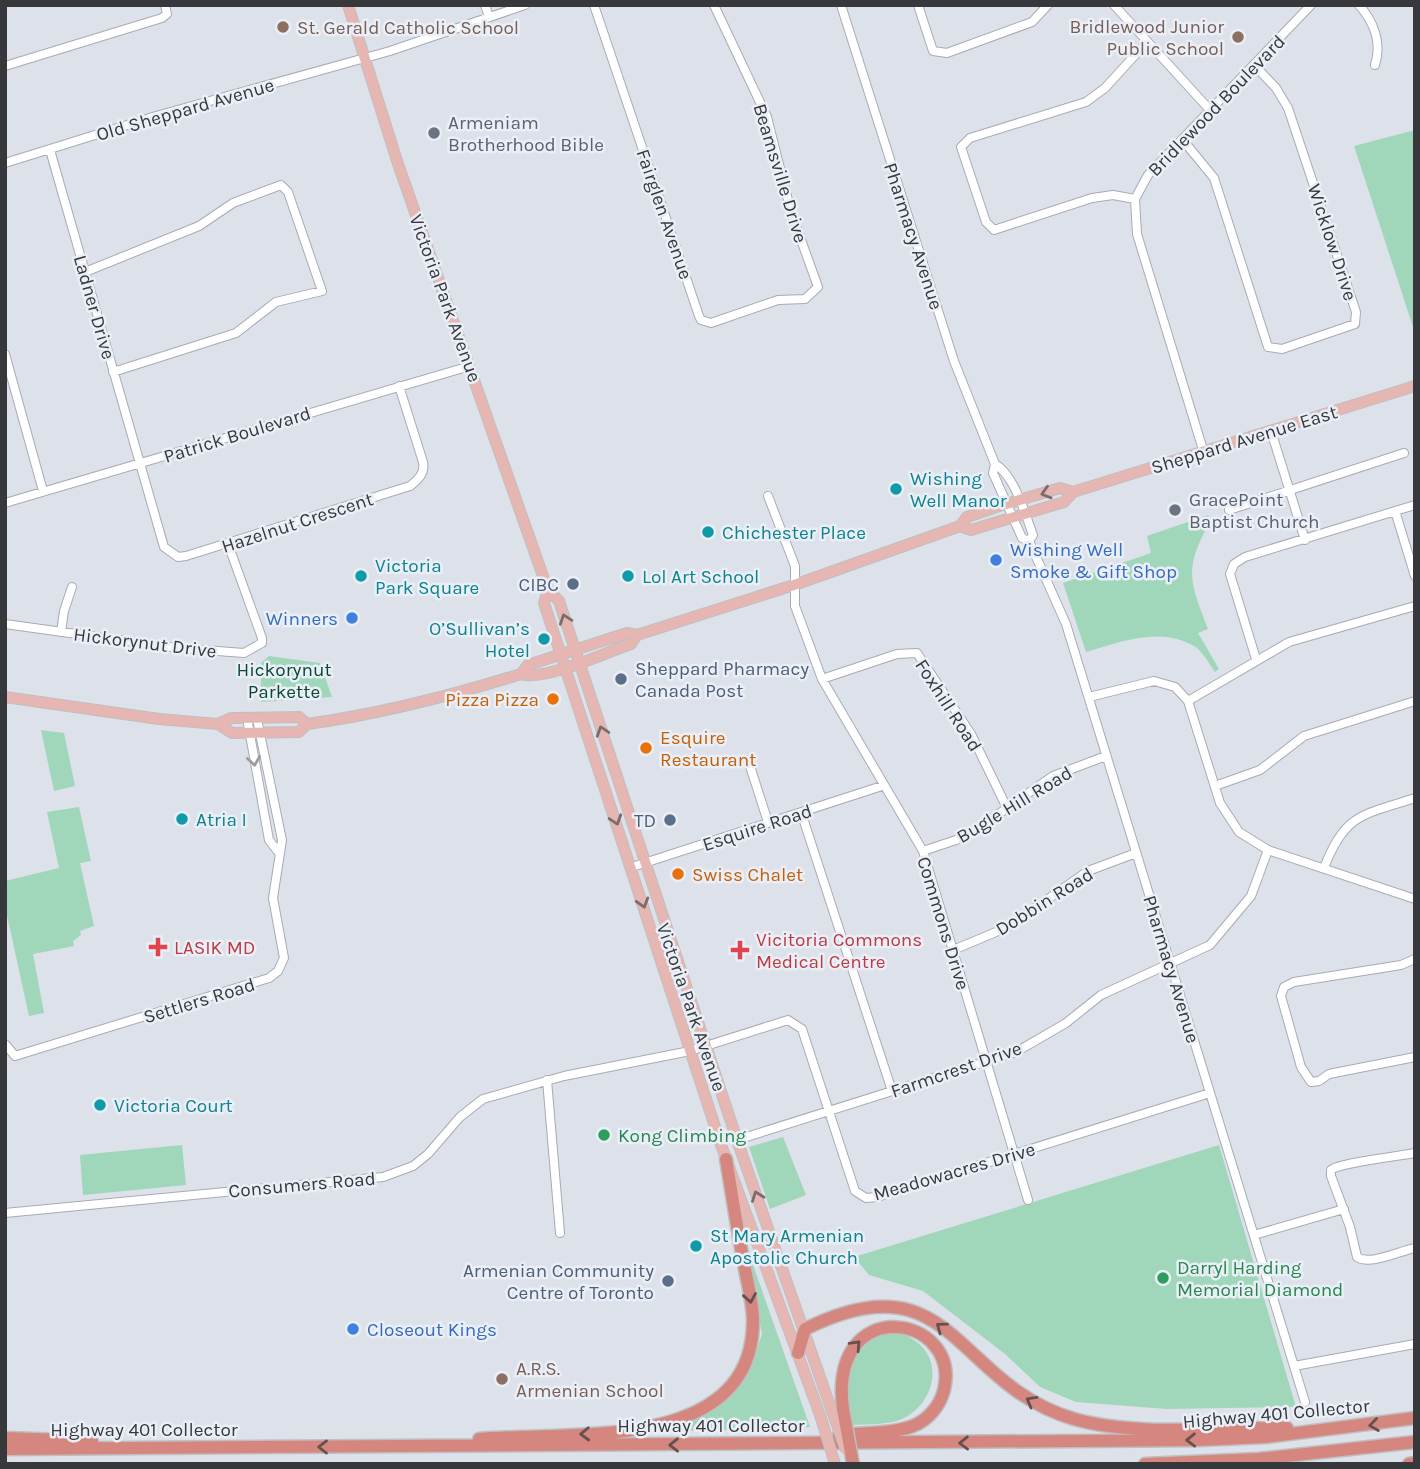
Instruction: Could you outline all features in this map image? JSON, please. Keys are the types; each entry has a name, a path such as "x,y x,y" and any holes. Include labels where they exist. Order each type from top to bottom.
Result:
{"highway":[{"path":"382,1447 635,1430 690,1415 720,1398 742,1372 753,1336 753,1317 726,1158"},
{"path":"798,1353 805,1329 863,1307 886,1305 914,1309 942,1326 1018,1394 1044,1409 1076,1420 1145,1427 1333,1429"},
{"path":"726,1444 868,1433 914,1426 929,1416 942,1396 944,1370 938,1352 925,1336 906,1328 884,1328 868,1334 854,1346 845,1362 839,1413 852,1464"},
{"name":"Highway 401 Collector","path":"5,1449 1199,1440 1266,1437 1415,1418"},
{"path":"5,1438 264,1448"},
{"path":"1145,1464 1258,1459 1415,1442"},
{"path":"1409,1464 1415,1463"}],"main road":[{"name":"Victoria Park Avenue","path":"348,5 398,164 548,590 559,601 737,1140 805,1329 839,1413"},
{"name":"Sheppard Avenue East","path":"960,526 971,530 1064,502 1073,492 1415,386"},
{"name":"Sheppard Avenue East","path":"521,674 528,665 627,633 637,635 797,584 960,526 967,517 1060,488 1073,492"},
{"name":"Victoria Park Avenue","path":"548,590 544,603 690,1051 835,1464"},
{"name":"Sheppard Avenue East","path":"5,697 159,719 218,724 232,733 299,732 307,724 375,715 437,700 521,674 531,677 631,644 637,635"},
{"name":"Sheppard Avenue East","path":"218,724 231,718 299,717 307,724"}],"street":[{"path":"5,66 162,18 167,14 165,5"},
{"path":"485,5 489,18"},
{"name":"Old Sheppard Avenue","path":"5,163 365,56 390,51 525,5"},
{"name":"Fairglen Avenue","path":"594,5 701,320 711,323 786,298 805,299"},
{"name":"Beamsville Drive","path":"714,5 767,117 791,212 818,287 805,299"},
{"name":"Pharmacy Avenue","path":"841,5 954,361 995,464 993,473 1022,538 1029,541 1066,624 1305,1402"},
{"path":"918,5 933,51 947,53 1032,22 1048,5"},
{"path":"1114,5 1210,110"},
{"name":"Bridlewood Boulevard","path":"1135,199 1148,175 1311,5"},
{"path":"1359,5 1371,20 1377,39 1375,65"},
{"path":"1147,42 1105,88 1087,102 970,138 961,147 986,222 994,230 1092,198 1113,195 1135,199 1137,234 1204,453"},
{"name":"Wicklow Drive","path":"1182,139 1214,178 1268,346 1283,349 1355,324 1356,312 1289,108 1254,65"},
{"name":"Ladner Drive","path":"50,150 138,464"},
{"path":"85,272 199,226 233,203 281,185 288,192 322,291 319,295 301,295 276,302 236,333 113,372"},
{"path":"5,354 43,491"},
{"name":"Patrick Boulevard","path":"5,503 470,366"},
{"name":"Hazelnut Crescent","path":"138,464 164,547 169,552 178,557 186,556 228,544 410,486 419,480 424,469 423,461 399,386"},
{"path":"1271,431 1305,540"},
{"path":"1229,510 1404,453"},
{"name":"Pharmacy Avenue","path":"995,464 1004,469 1024,513 1033,535 1029,541"},
{"path":"768,496 794,566 797,584"},
{"path":"1256,659 1230,568 1238,559 1415,505"},
{"path":"1395,511 1415,576"},
{"name":"Hickorynut Drive","path":"5,624 178,648 244,653 254,650 262,643 262,638 228,544"},
{"name":"Commons Drive","path":"797,584 795,606 821,679 882,786 923,851 1028,1200"},
{"path":"61,632 72,587"},
{"path":"1188,701 1289,642 1415,606"},
{"name":"Foxhill Road","path":"821,679 897,654 917,653 971,734 1007,808"},
{"path":"1089,698 1154,681 1175,687 1188,701 1214,786 1229,820 1252,842 1268,850 1415,899"},
{"path":"1214,786 1260,769 1304,736 1415,701"},
{"name":"Settlers Road","path":"6,1045 15,1056 269,978 278,971 284,958 273,898 279,853 269,840 252,719"},
{"name":"Bugle Hill Road","path":"923,851 956,841 1053,776 1106,756"},
{"path":"748,760 768,822"},
{"name":"Esquire Road","path":"632,867 882,786"},
{"path":"1324,867 1335,840 1353,820 1371,811 1415,798"},
{"path":"801,812 892,1091"},
{"name":"Farmcrest Drive","path":"737,1140 986,1062 1041,1039 1101,995 1210,945 1255,890 1268,850"},
{"name":"Dobbin Road","path":"953,950 1007,927 1088,871 1136,853"},
{"path":"1415,959 1401,965 1294,982 1284,987 1281,996 1301,1067 1311,1082 1320,1081 1329,1074 1415,1057"},
{"name":"Meadowacres Drive","path":"690,1051 788,1020 794,1021 802,1029 810,1048 855,1191 866,1198 877,1198 1210,1093"},
{"name":"Consumers Road","path":"5,1213 383,1177 413,1166 429,1154 460,1117 483,1099 547,1080 690,1051"},
{"path":"547,1080 560,1233"},
{"path":"1415,1153 1336,1166 1331,1170 1332,1181 1344,1209 1354,1253 1361,1260 1372,1261 1415,1248"},
{"path":"1254,1235 1344,1209"},
{"path":"1294,1366 1415,1344"}],"green space":[{"path":"1415,130 1415,333 1354,146"},
{"path":"1208,515 1210,521 1196,552 1192,575 1193,586 1208,629 1198,633 1219,669 1215,672 1194,646 1168,637 1140,638 1086,652 1063,583 1151,553 1147,536"},
{"name":"Hickorynut Parkette","path":"269,656 320,663 332,697 261,702 261,663"},
{"path":"41,730 64,733 75,786 54,791"},
{"path":"79,807 91,861 80,863 94,926 80,931 81,935 73,941 74,946 33,954 44,1013 29,1016 5,906 5,881 59,868 47,812"},
{"path":"783,1137 806,1195 770,1209 749,1147"},
{"path":"182,1145 186,1185 83,1195 80,1155"},
{"path":"1219,1145 1296,1407 1167,1409 1076,1402 1040,1387 1005,1354 923,1291 869,1275 854,1257"},
{"path":"745,1242 810,1427 662,1432 658,1428 704,1414 735,1393 754,1358 762,1334"},
{"path":"882,1331 906,1336 921,1345 932,1367 929,1391 914,1412 902,1419 853,1425 846,1392 846,1371 857,1354"}],"place":[{"name":"St. Gerald Catholic School","path":"283,27"},
{"name":"Bridlewood Junior Public School","path":"1238,37"},
{"name":"Armeniam Brotherhood Bible","path":"434,133"},
{"name":"Wishing Well Manor","path":"896,489"},
{"name":"GracePoint Baptist Church","path":"1175,510"},
{"name":"Chichester Place","path":"708,532"},
{"name":"Wishing Well Smoke & Gift Shop","path":"996,560"},
{"name":"Victoria Park Square","path":"361,576"},
{"name":"Lol Art School","path":"628,576"},
{"name":"CIBC","path":"573,584"},
{"name":"Winners","path":"352,618"},
{"name":"O’Sullivan’s Hotel","path":"544,639"},
{"name":"Sheppard Pharmacy Canada Post","path":"621,679"},
{"name":"Pizza Pizza","path":"553,699"},
{"name":"Esquire Restaurant","path":"646,748"},
{"name":"Atria I","path":"182,819"},
{"name":"TD","path":"670,820"},
{"name":"Swiss Chalet","path":"678,874"},
{"name":"LASIK MD","path":"158,947"},
{"name":"Vicitoria Commons Medical Centre","path":"740,950"},
{"name":"Victoria Court","path":"100,1105"},
{"name":"Kong Climbing","path":"604,1135"},
{"name":"St Mary Armenian Apostolic Church","path":"696,1246"},
{"name":"Darryl Harding Memorial Diamond","path":"1163,1278"},
{"name":"Armenian Community Centre of Toronto","path":"668,1281"},
{"name":"Closeout Kings","path":"353,1329"},
{"name":"A.R.S. Armenian School","path":"502,1379"}]}
